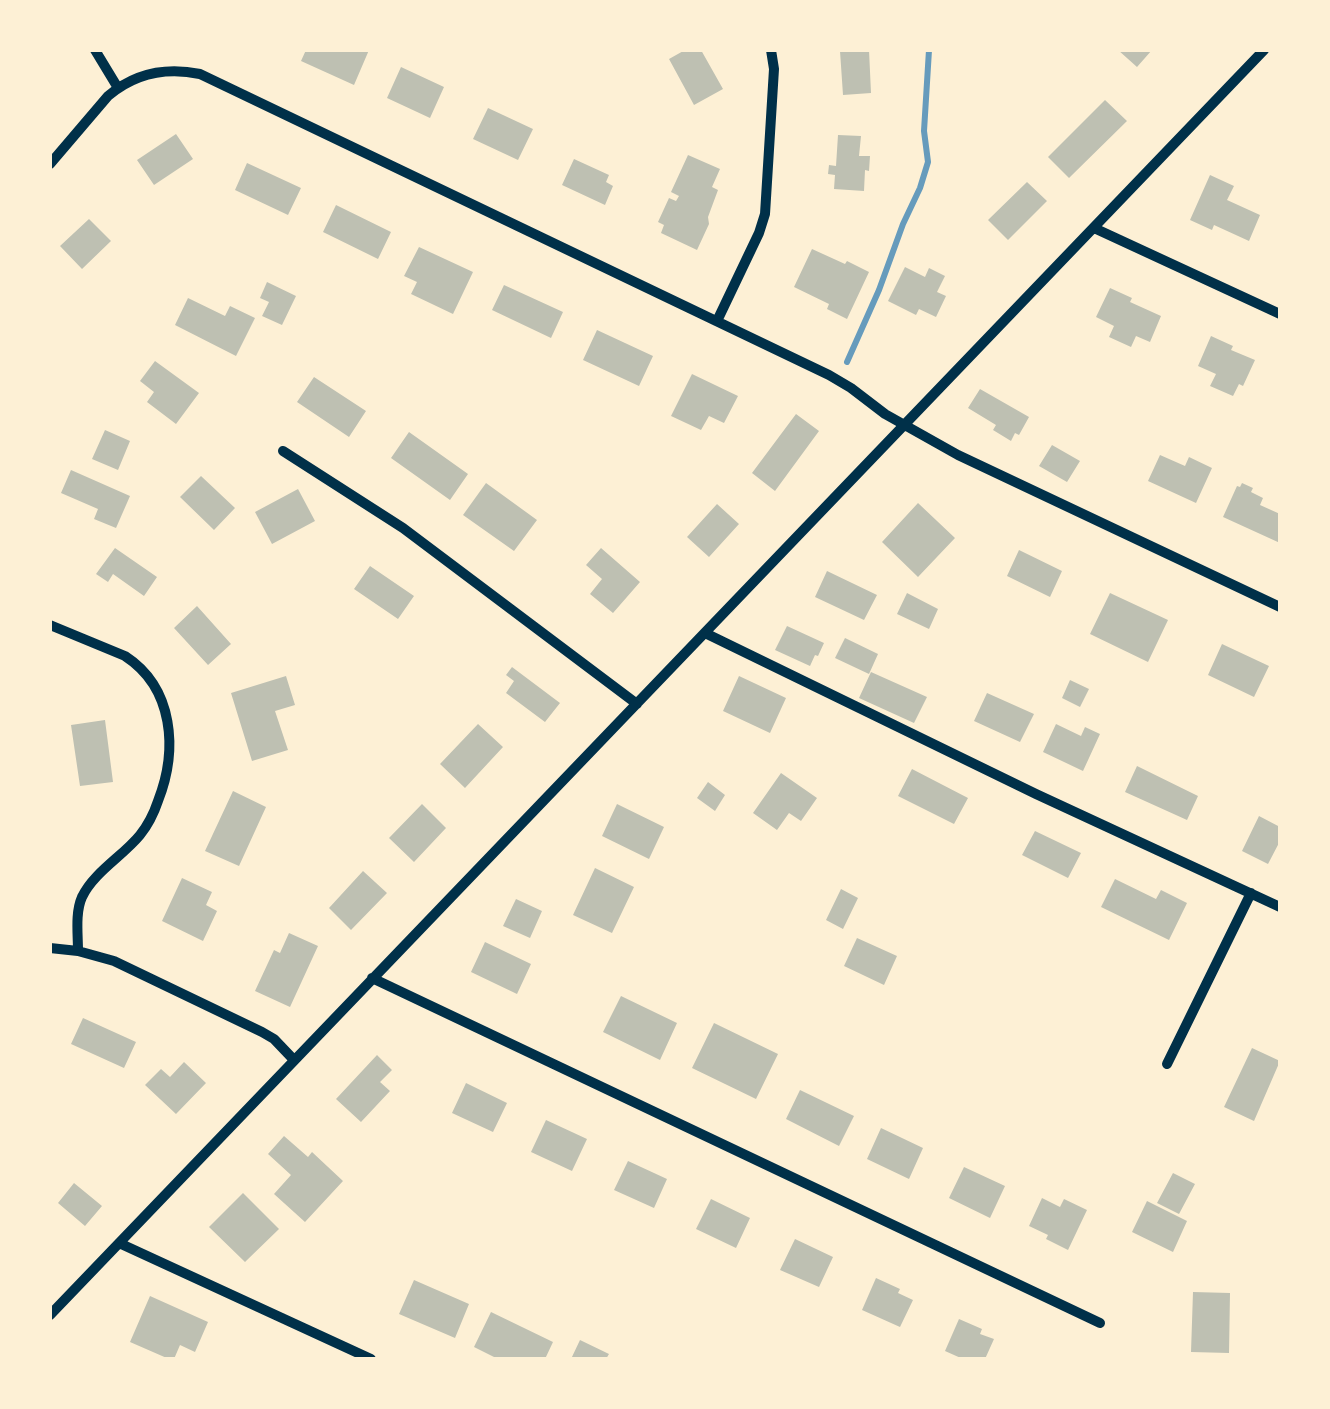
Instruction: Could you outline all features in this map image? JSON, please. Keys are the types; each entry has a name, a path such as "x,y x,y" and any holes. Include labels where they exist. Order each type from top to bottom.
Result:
{"street":[{"path":"95,50 118,88"},
{"path":"717,321 766,214 774,68 771,50"},
{"path":"50,1315 1264,50"},
{"path":"50,164 118,88 160,71 200,74 829,374 904,426 958,455 1280,607"},
{"path":"1094,228 1280,314"},
{"path":"283,451 403,528 637,704"},
{"path":"50,625 136,663 158,690 170,734 170,760 153,814 142,833 82,896 78,908 78,951"},
{"path":"706,633 1036,794 1280,907"},
{"path":"1168,1064 1251,893"},
{"path":"50,948 114,961 262,1032 294,1060"},
{"path":"372,978 1100,1323"},
{"path":"119,1243 371,1359"}],"building":[{"path":"306,50 369,50 354,85 301,61"},
{"path":"685,50 701,50 723,89 694,105 669,59"},
{"path":"869,50 871,93 843,95 840,51"},
{"path":"1118,50 1152,50 1137,67"},
{"path":"401,67 444,87 430,118 387,98"},
{"path":"1105,100 1127,121 1069,178 1048,157"},
{"path":"488,108 533,129 518,160 473,139"},
{"path":"176,134 193,159 154,185 137,160"},
{"path":"838,135 861,136 859,156 870,156 864,191 834,189 835,175 828,174 829,165 836,166"},
{"path":"688,155 720,169 712,187 718,190 709,224 697,250 661,233 664,225 658,222 669,198 676,201 679,196 671,192"},
{"path":"574,159 609,175 606,182 613,186 605,205 562,185"},
{"path":"247,163 301,188 288,215 235,190"},
{"path":"1210,175 1234,186 1227,200 1260,215 1249,241 1214,225 1212,230 1190,220"},
{"path":"1027,182 1047,201 1008,240 988,220"},
{"path":"336,205 391,232 378,259 323,232"},
{"path":"89,219 111,241 82,269 60,246"},
{"path":"419,247 473,272 453,314 411,294 417,282 404,276"},
{"path":"812,249 869,272 847,319 827,309 829,304 794,287"},
{"path":"905,267 925,277 929,268 945,276 937,292 946,296 936,317 919,309 916,315 888,301"},
{"path":"267,282 296,296 282,325 262,316 269,302 260,298"},
{"path":"504,285 563,312 551,338 492,310"},
{"path":"1110,288 1161,316 1150,342 1136,336 1131,347 1109,337 1114,326 1096,317"},
{"path":"188,298 225,316 230,306 255,318 236,356 175,325"},
{"path":"597,330 653,356 639,386 583,360"},
{"path":"1211,336 1255,360 1243,386 1239,384 1233,396 1210,386 1216,374 1198,366"},
{"path":"155,361 199,393 176,424 147,402 154,392 140,381"},
{"path":"692,374 738,396 724,423 709,416 701,430 671,416"},
{"path":"314,377 366,411 349,437 297,402"},
{"path":"980,389 1029,417 1011,441 993,430 996,425 968,408"},
{"path":"796,414 819,431 775,491 752,473"},
{"path":"105,430 130,441 118,470 92,459"},
{"path":"409,432 468,474 450,500 391,458"},
{"path":"1052,445 1080,461 1067,482 1039,466"},
{"path":"1160,455 1185,466 1189,457 1212,468 1196,503 1148,481"},
{"path":"71,470 130,496 116,528 94,519 98,509 61,493"},
{"path":"201,476 235,508 214,530 180,497"},
{"path":"486,483 537,520 514,551 463,515"},
{"path":"1242,483 1263,498 1260,505 1280,514 1280,543 1223,517"},
{"path":"298,489 315,521 272,544 255,512"},
{"path":"918,503 955,538 918,577 882,542"},
{"path":"717,504 739,524 709,557 687,537"},
{"path":"115,548 157,577 144,596 113,574 108,582 96,574"},
{"path":"601,548 640,582 613,613 590,594 602,579 586,565"},
{"path":"1019,550 1062,571 1050,597 1007,576"},
{"path":"370,566 414,596 398,619 354,589"},
{"path":"827,571 877,595 864,620 815,597"},
{"path":"907,593 938,609 929,629 897,614"},
{"path":"1110,593 1168,620 1148,662 1090,634"},
{"path":"197,606 231,644 208,665 174,628"},
{"path":"787,626 824,643 810,666 775,650"},
{"path":"845,638 878,654 869,674 835,658"},
{"path":"1222,644 1269,666 1254,697 1208,675"},
{"path":"512,667 560,703 545,722 506,693 514,681 506,675"},
{"path":"871,672 927,697 914,723 859,698"},
{"path":"286,676 295,705 275,711 288,750 252,761 231,693"},
{"path":"739,676 786,698 770,733 723,711"},
{"path":"1070,680 1089,689 1080,707 1062,698"},
{"path":"987,693 1034,714 1020,742 974,721"},
{"path":"105,720 113,782 80,786 71,725"},
{"path":"478,724 503,747 465,788 440,764"},
{"path":"1056,724 1081,736 1085,727 1100,734 1083,771 1043,752"},
{"path":"1137,766 1198,796 1187,820 1125,792"},
{"path":"912,769 968,798 954,824 898,796"},
{"path":"781,773 817,798 801,821 789,813 777,830 753,813"},
{"path":"708,782 725,795 715,811 697,798"},
{"path":"233,791 266,807 239,866 205,851"},
{"path":"422,804 446,828 414,862 389,838"},
{"path":"617,804 664,827 649,859 602,836"},
{"path":"1259,816 1280,827 1280,841 1268,864 1242,851"},
{"path":"1035,831 1081,853 1068,878 1022,855"},
{"path":"595,868 634,887 612,933 573,915"},
{"path":"363,871 387,893 351,930 329,908"},
{"path":"182,878 212,892 206,905 217,911 203,941 162,921"},
{"path":"1115,879 1156,899 1161,890 1187,903 1169,940 1101,907"},
{"path":"841,889 858,898 843,929 826,920"},
{"path":"516,899 542,911 530,938 503,926"},
{"path":"289,933 318,946 290,1007 255,991 274,950 280,953"},
{"path":"857,938 897,956 884,985 844,966"},
{"path":"485,942 531,964 517,994 471,972"},
{"path":"621,996 677,1023 660,1060 603,1032"},
{"path":"83,1018 136,1042 124,1068 71,1044"},
{"path":"714,1023 778,1054 756,1099 692,1068"},
{"path":"1252,1048 1280,1061 1254,1121 1224,1107"},
{"path":"377,1055 392,1070 380,1082 390,1091 361,1122 336,1099"},
{"path":"184,1062 206,1083 176,1114 145,1085 161,1069 170,1077"},
{"path":"466,1083 507,1103 493,1132 452,1113"},
{"path":"800,1090 854,1116 839,1146 786,1119"},
{"path":"546,1120 587,1139 572,1171 531,1152"},
{"path":"881,1128 923,1148 909,1179 867,1159"},
{"path":"284,1136 308,1157 312,1152 343,1181 305,1222 274,1194 291,1175 268,1154"},
{"path":"628,1161 667,1179 654,1208 614,1190"},
{"path":"964,1167 1005,1186 990,1218 949,1198"},
{"path":"1173,1173 1195,1184 1179,1214 1157,1203"},
{"path":"74,1183 102,1206 85,1226 58,1203"},
{"path":"243,1193 279,1229 245,1262 209,1227"},
{"path":"1042,1198 1060,1207 1064,1199 1087,1210 1068,1250 1029,1226"},
{"path":"711,1199 750,1218 736,1248 696,1229"},
{"path":"1147,1201 1187,1221 1173,1252 1132,1232"},
{"path":"795,1239 833,1257 819,1287 780,1270"},
{"path":"876,1278 913,1300 900,1327 862,1310"},
{"path":"414,1280 469,1304 455,1338 399,1314"},
{"path":"1193,1292 1230,1293 1229,1353 1191,1352"},
{"path":"150,1296 208,1322 195,1352 180,1345 174,1359 169,1359 130,1342"},
{"path":"491,1312 553,1342 545,1359 498,1359 474,1347"},
{"path":"959,1319 994,1339 985,1359 963,1359 945,1351"},
{"path":"580,1340 609,1354 606,1359 571,1359"}],"waterway":[{"path":"847,362 928,162 924,131 929,50"}]}
